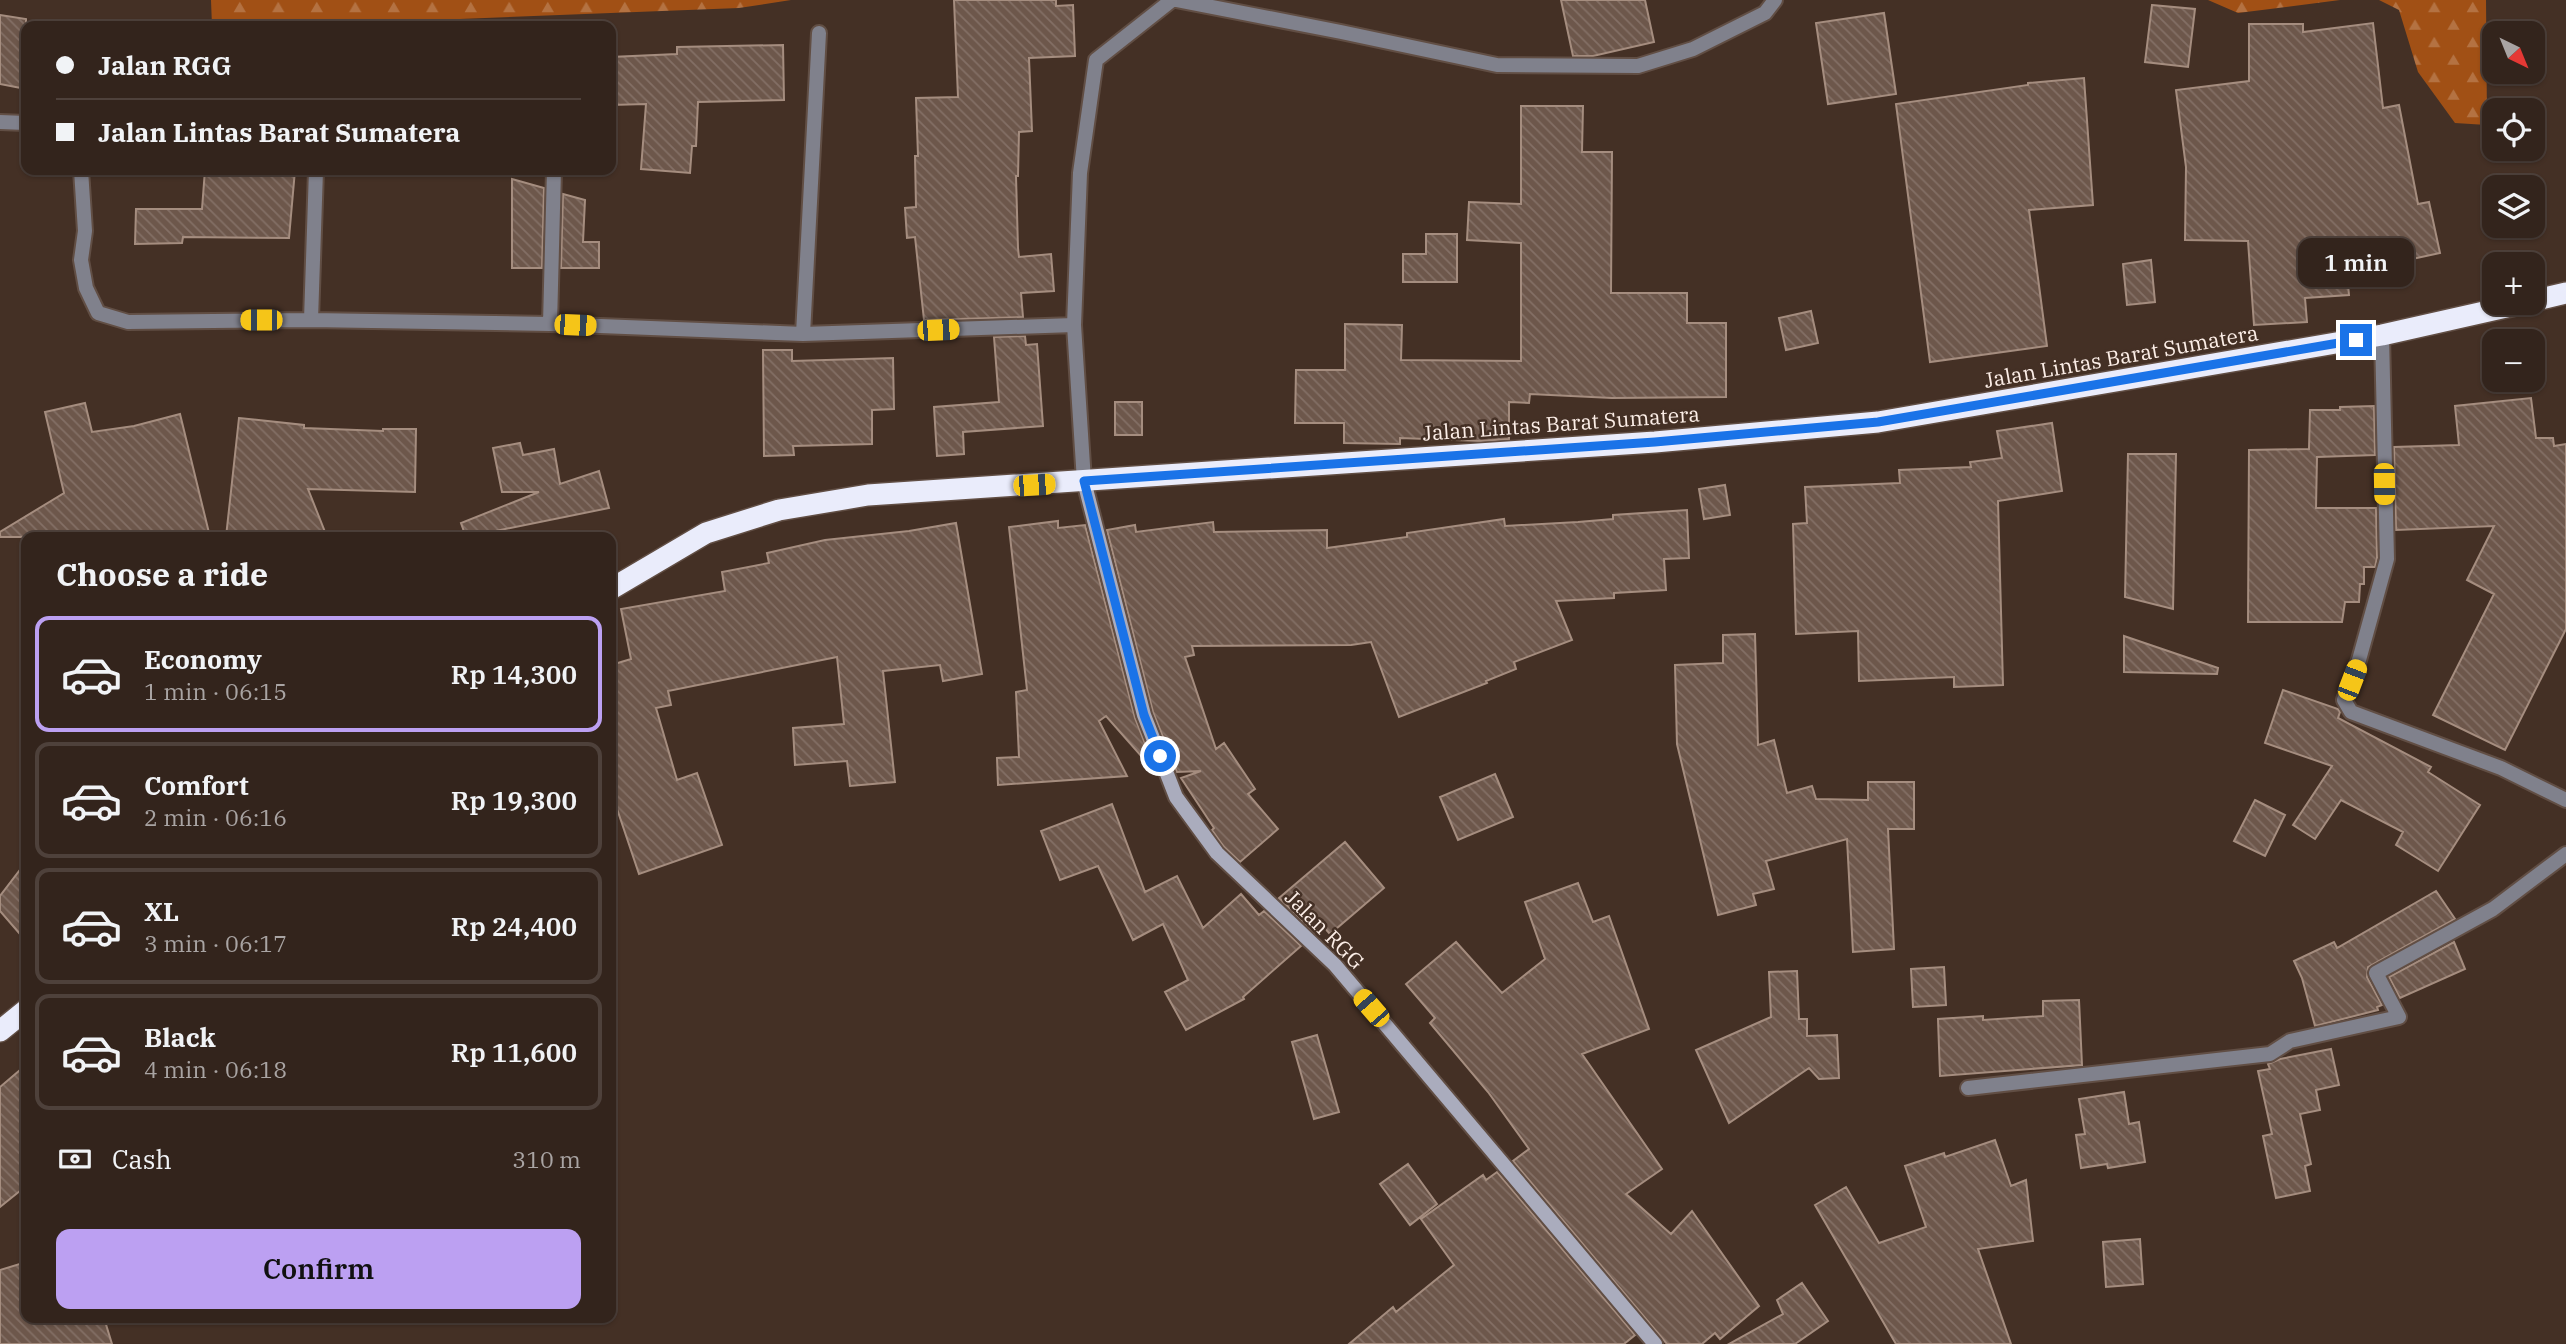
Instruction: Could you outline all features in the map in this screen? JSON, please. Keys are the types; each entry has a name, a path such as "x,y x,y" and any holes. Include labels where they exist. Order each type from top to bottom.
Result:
{"highway":[{"path":"2545,298 2566,293"},
{"name":"Jalan Lintas Barat Sumatera","path":"616,586 706,533 779,510 869,495 1641,443 1878,422 2382,335 2482,312"},
{"path":"0,1031 21,1014"}],"street":[{"path":"1084,481 1074,326 1080,173 1096,60 1174,0 1497,65 1638,66 1693,49 1765,13 1775,0"},
{"path":"803,334 819,33"},
{"path":"0,122 21,123"},
{"path":"81,175 85,232 81,260 86,288 99,313 128,322 311,320 550,324 803,334 1074,326"},
{"path":"311,320 316,175"},
{"path":"550,324 554,175"},
{"path":"2382,335 2386,559 2359,660 2344,700 2346,706 2351,712 2501,768 2566,800"},
{"name":"Jalan RGG","path":"1084,481 1144,715 1176,797 1217,853 1335,965 1655,1344"},
{"path":"1968,1088 2270,1054 2290,1041 2399,1017 2376,973 2493,909 2566,854"}],"green space":[{"path":"211,0 791,0 739,8 410,21 212,21"},
{"path":"2208,0 2340,0 2238,13"},
{"path":"2379,0 2486,0 2486,21 2482,21 2482,84 2487,84 2487,98 2482,98 2482,125 2455,123 2418,72 2399,10"}],"building":[{"path":"954,0 1056,0 1056,6 1073,5 1075,56 1029,58 1032,131 1019,132 1016,176 1018,248 1019,257 1051,254 1054,291 1021,293 1023,317 924,320 915,237 907,238 905,208 916,207 916,98 958,97"},
{"path":"1561,0 1645,0 1654,42 1593,56 1573,56"},
{"path":"2152,5 2195,9 2188,67 2145,62"},
{"path":"1884,13 1896,94 1828,104 1816,23"},
{"path":"0,15 26,19 21,21 21,88 0,84"},
{"path":"2373,23 2383,108 2399,105 2418,204 2429,202 2440,253 2347,273 2349,295 2305,298 2307,322 2254,325 2248,241 2185,240 2186,167 2176,90 2249,81 2249,24 2303,24 2303,32"},
{"path":"783,45 784,100 698,102 696,146 692,146 690,173 641,169 646,104 616,105 616,57 677,54 677,47"},
{"path":"2084,78 2093,205 2029,210 2047,346 1930,362 1896,104 2028,83"},
{"path":"1521,106 1583,106 1582,152 1612,152 1611,293 1687,293 1687,323 1726,323 1726,397 1612,398 1530,394 1529,403 1509,402 1509,439 1481,441 1400,438 1400,444 1344,443 1344,423 1295,423 1296,370 1345,370 1345,324 1402,325 1401,360 1521,361 1521,243 1467,240 1469,202 1521,204"},
{"path":"205,175 295,175 289,238 183,237 182,243 135,244 136,209 202,209"},
{"path":"512,179 544,188 542,268 512,268"},
{"path":"563,194 585,200 583,242 599,242 599,268 561,268"},
{"path":"1426,234 1457,234 1457,282 1403,282 1403,254 1426,254"},
{"path":"2151,260 2155,302 2127,305 2123,264"},
{"path":"1811,311 1818,343 1786,350 1779,318"},
{"path":"1025,336 1026,345 1037,344 1043,426 963,432 964,454 937,456 934,407 999,402 994,337"},
{"path":"763,350 792,350 792,361 893,358 894,409 872,410 872,444 793,446 794,455 764,456"},
{"path":"2531,398 2536,438 2553,438 2554,446 2566,444 2566,629 2505,750 2433,715 2494,594 2467,580 2494,526 2396,530 2394,447 2459,445 2455,406"},
{"path":"1115,402 1142,402 1142,435 1115,435"},
{"path":"85,403 92,432 134,426 180,414 209,532 21,532 21,537 0,537 0,532 64,493 45,412"},
{"path":"2374,406 2375,455 2317,457 2316,508 2376,508 2377,558 2375,567 2364,567 2364,584 2360,584 2359,602 2345,602 2342,622 2248,622 2249,450 2309,449 2310,410"},
{"path":"239,418 304,425 304,428 383,431 416,429 415,492 308,489 325,532 227,532"},
{"path":"2052,423 2062,491 1998,501 2003,685 1954,687 1954,677 1859,681 1858,631 1796,634 1793,524 1807,523 1805,487 1900,483 1899,470 1971,467 1970,462 2002,458 1997,431"},
{"path":"520,443 523,455 554,449 560,484 599,471 609,508 491,532 464,532 461,523 539,492 502,492 493,448"},
{"path":"2128,454 2176,454 2173,609 2125,597"},
{"path":"1725,485 1730,515 1704,519 1699,489"},
{"path":"1687,510 1689,558 1664,559 1666,590 1614,593 1614,598 1556,601 1572,640 1514,662 1516,669 1486,681 1487,683 1399,717 1371,642 1351,645 1192,646 1194,655 1185,657 1216,749 1224,743 1255,789 1248,794 1278,829 1240,862 1224,847 1212,830 1214,828 1181,778 1201,771 1177,772 1153,712 1107,530 1135,525 1136,532 1213,522 1214,532 1327,530 1327,548 1504,519 1505,526 1613,519 1613,515"},
{"path":"1058,521 1058,528 1085,525 1135,718 1157,774 1106,716 1099,721 1127,776 998,785 997,758 1019,757 1016,692 1027,690 1009,527"},
{"path":"956,523 982,674 943,681 940,665 883,671 895,782 850,786 847,761 795,765 793,728 844,724 837,657 668,691 671,705 656,708 677,780 697,773 722,845 639,874 616,806 616,664 631,659 621,609 725,591 722,572 769,563 767,553 825,540"},
{"path":"1755,634 1758,745 1774,740 1787,793 1812,786 1816,799 1868,800 1868,782 1914,782 1914,829 1888,829 1894,949 1853,952 1847,839 1766,861 1774,889 1753,894 1756,905 1718,915 1677,744 1675,665 1723,663 1723,635"},
{"path":"2124,636 2218,668 2217,674 2124,672"},
{"path":"2283,690 2338,709 2338,718 2431,767 2428,772 2480,805 2438,871 2396,845 2403,832 2341,800 2315,839 2293,825 2332,766 2265,743"},
{"path":"1495,774 1513,817 1458,840 1440,797"},
{"path":"2255,800 2285,815 2265,856 2234,841"},
{"path":"1112,804 1145,892 1177,876 1203,928 1241,894 1259,915 1264,911 1301,946 1243,997 1244,999 1186,1030 1165,992 1188,980 1163,924 1133,940 1098,866 1060,880 1041,831"},
{"path":"1345,842 1384,888 1330,934 1323,926 1315,933 1279,898"},
{"path":"21,869 21,935 0,911 0,896"},
{"path":"1578,883 1593,922 1609,916 1649,1029 1582,1054 1662,1169 1626,1194 1671,1234 1692,1211 1759,1306 1720,1339 1715,1333 1702,1344 1667,1344 1513,1161 1529,1149 1488,1092 1430,1023 1435,1018 1406,984 1456,942 1502,993 1545,959 1525,902"},
{"path":"2436,891 2455,919 2368,967 2367,977 2382,1005 2377,1007 2378,1010 2315,1026 2302,978 2294,961 2334,942 2337,948"},
{"path":"2454,942 2465,969 2400,998 2389,977"},
{"path":"1944,967 1946,1005 1913,1007 1911,969"},
{"path":"1797,971 1799,1019 1807,1019 1807,1036 1837,1035 1839,1078 1819,1079 1809,1068 1729,1123 1696,1050 1771,1017 1769,972"},
{"path":"2079,1000 2082,1065 1940,1076 1938,1019 1983,1016 1983,1020 2043,1016 2043,1001"},
{"path":"1317,1035 1339,1112 1314,1119 1292,1042"},
{"path":"2331,1049 2339,1085 2316,1090 2320,1110 2300,1114 2311,1164 2305,1166 2310,1191 2276,1198 2263,1136 2272,1134 2258,1071 2270,1069 2268,1064 2280,1059"},
{"path":"21,1069 21,1190 0,1207 0,1087"},
{"path":"2124,1092 2129,1124 2139,1122 2145,1162 2108,1168 2107,1164 2081,1168 2076,1135 2085,1134 2079,1099"},
{"path":"1995,1140 2011,1186 2026,1180 2033,1241 1978,1249 2011,1344 1896,1344 1815,1205 1846,1187 1879,1243 1926,1227 1905,1166 1944,1153 1945,1157"},
{"path":"1408,1164 1437,1204 1410,1225 1380,1184"},
{"path":"1497,1172 1635,1335 1624,1344 1349,1344 1393,1307 1396,1312 1454,1265 1421,1219 1483,1175 1486,1180"},
{"path":"2140,1239 2143,1284 2106,1287 2103,1242"},
{"path":"21,1264 21,1323 106,1323 112,1344 0,1344 0,1270"},
{"path":"1802,1283 1828,1321 1795,1344 1729,1344 1783,1314 1777,1300"}],"route":[{"path":"1160,756 1144,715 1084,481 1655,442 1878,422 2356,340"}]}
